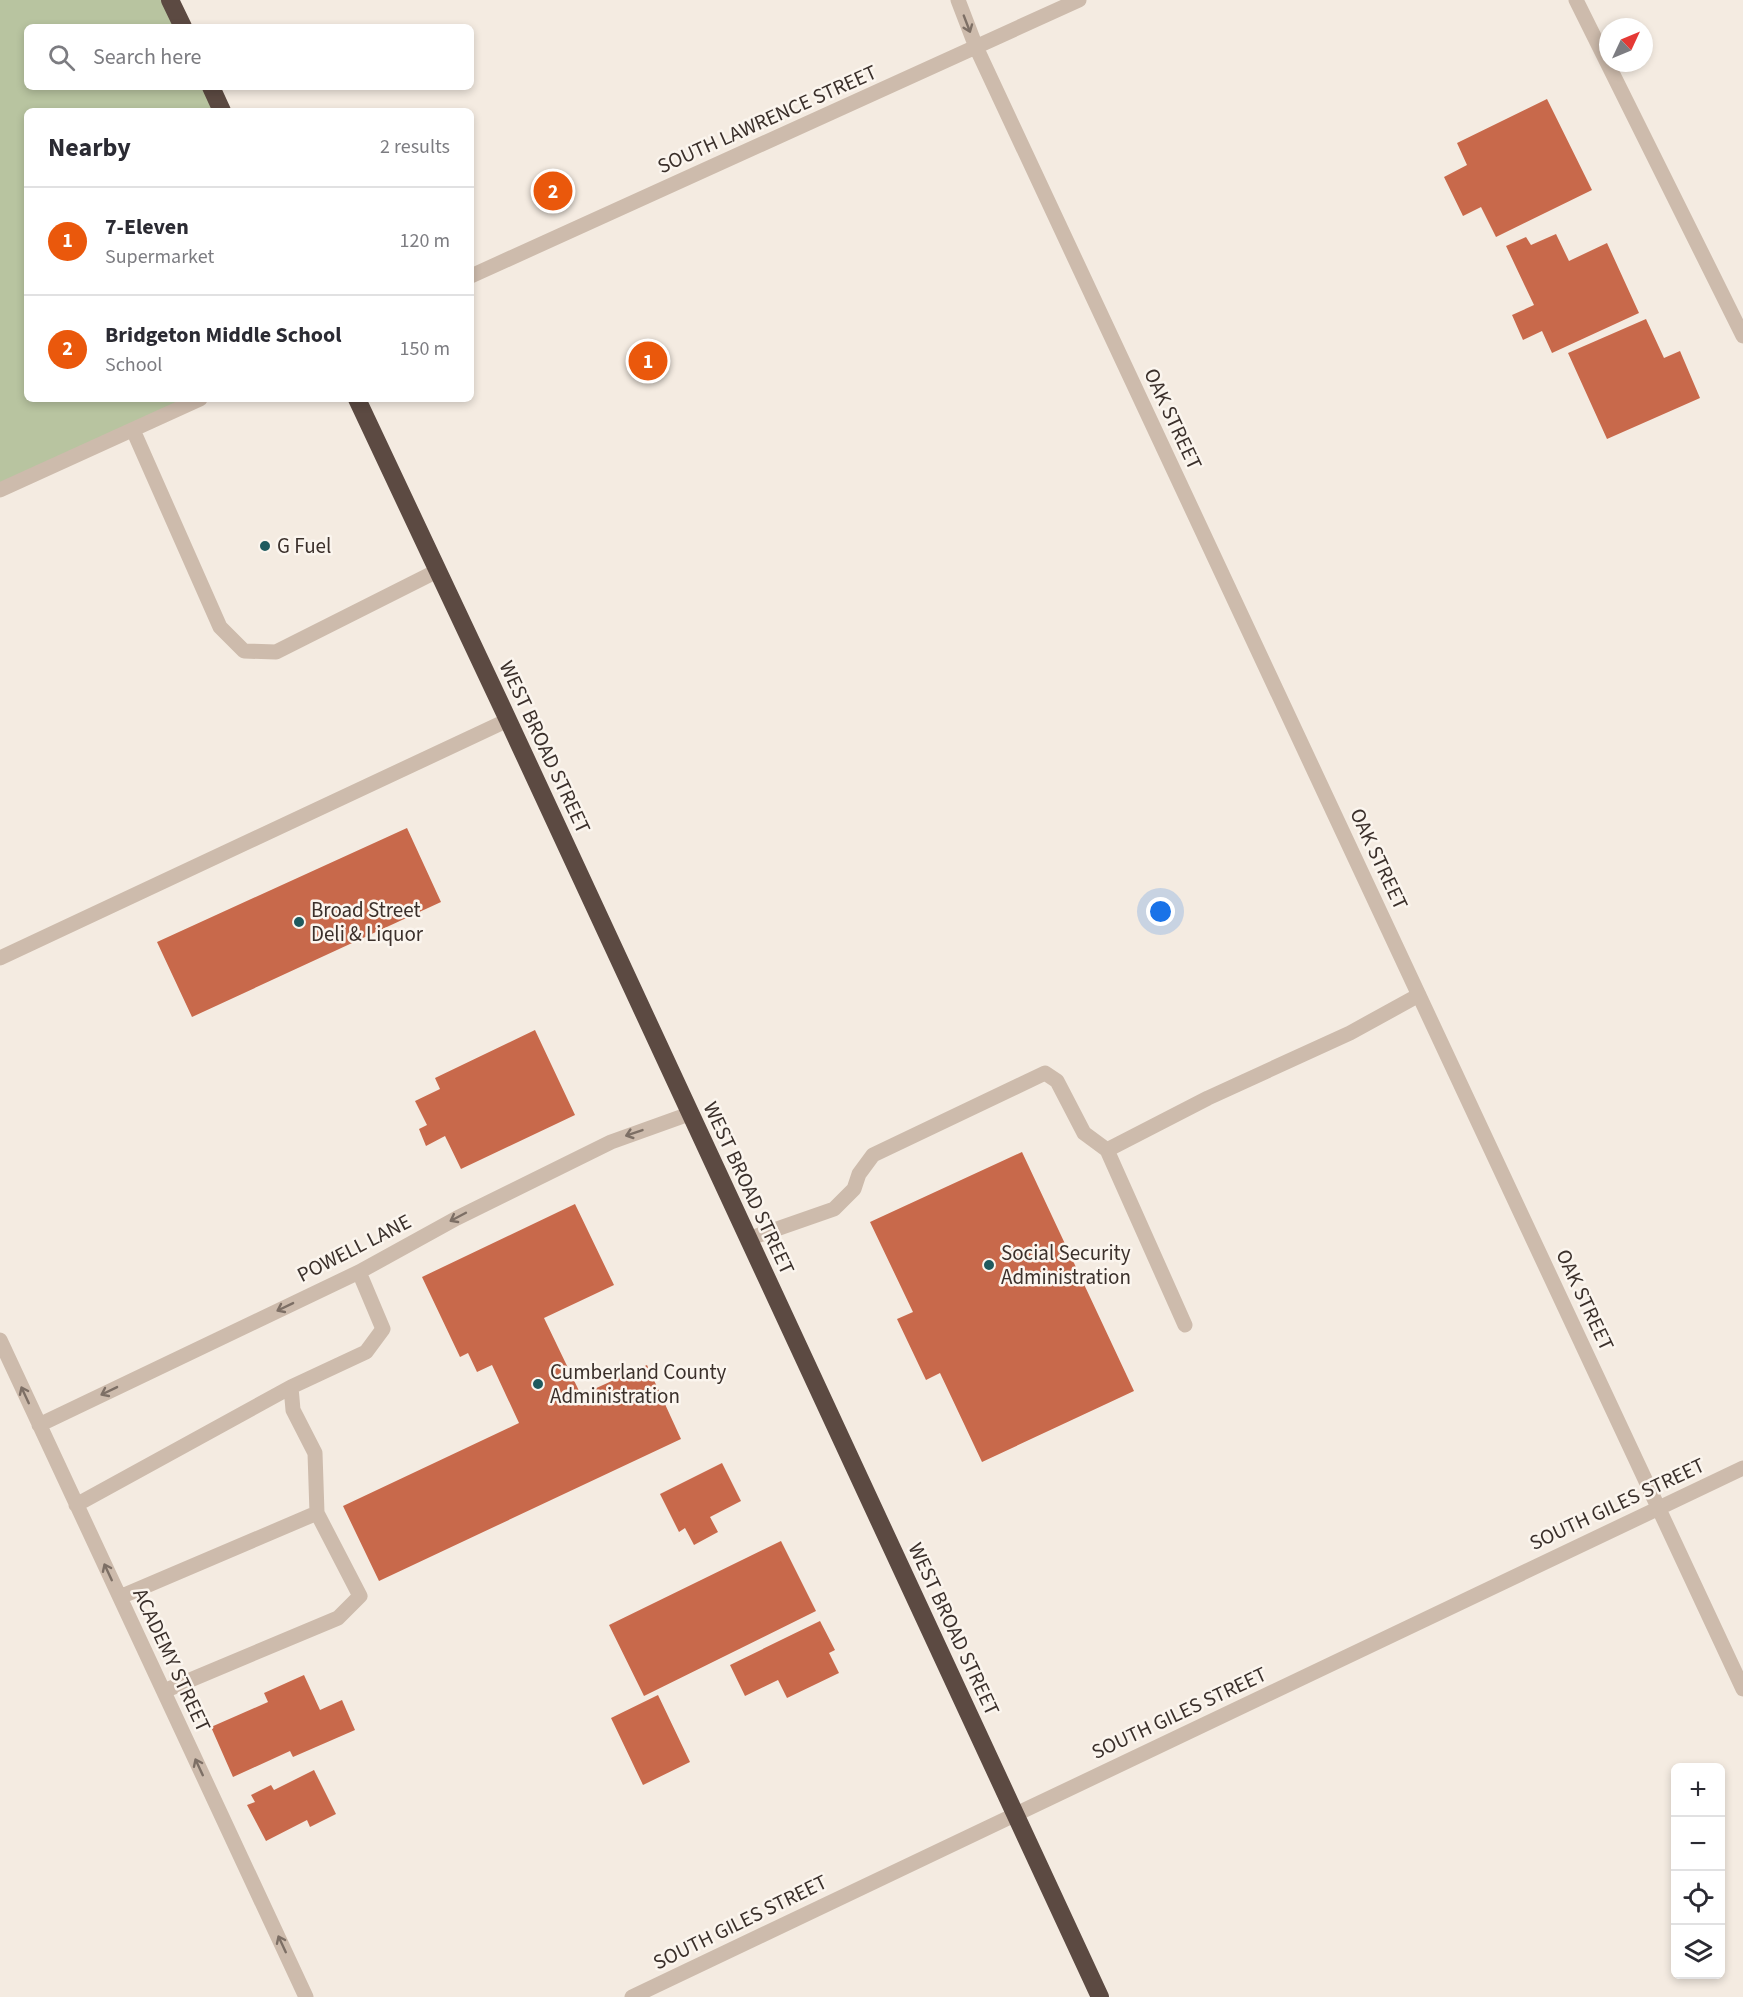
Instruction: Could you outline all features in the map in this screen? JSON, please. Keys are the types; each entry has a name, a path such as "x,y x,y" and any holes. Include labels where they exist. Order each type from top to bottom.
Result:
{"highway":[{"path":"170,0 182,24"},
{"path":"212,90 221,108"},
{"name":"WEST BROAD STREET","path":"358,402 1100,1997"}],"street":[{"name":"OAK STREET","path":"958,0 976,47 1743,1689"},
{"name":"SOUTH LAWRENCE STREET","path":"474,275 1079,0"},
{"path":"1576,0 1743,336"},
{"path":"0,490 194,402"},
{"path":"133,430 220,627 244,651 276,652 437,572"},
{"path":"0,958 508,720"},
{"path":"1107,1150 1208,1098 1350,1033 1419,995"},
{"path":"748,1239 834,1209 854,1190 859,1174 873,1155 1045,1073 1057,1082 1084,1133 1107,1150 1185,1325"},
{"name":"POWELL LANE","path":"39,1425 359,1272 457,1218 610,1142 689,1114"},
{"path":"76,1505 291,1387 366,1352 384,1329 359,1272"},
{"name":"ACADEMY STREET","path":"0,1340 306,1997"},
{"path":"164,1692 338,1618 360,1596 317,1513 315,1453 293,1410 291,1387"},
{"name":"SOUTH GILES STREET","path":"632,1997 1743,1468"},
{"path":"120,1597 317,1513"}],"green space":[{"path":"0,0 170,0 182,24 24,24 24,90 212,90 221,108 24,108 24,402 193,402 0,490"}],"building":[{"path":"1547,99 1592,190 1496,237 1481,207 1463,216 1444,177 1467,165 1457,143"},
{"path":"1556,234 1569,261 1607,243 1639,313 1552,353 1542,331 1523,340 1512,315 1534,305 1506,246 1526,237 1531,245"},
{"path":"1646,319 1664,358 1680,351 1700,398 1607,439 1568,353"},
{"name":"Broad Street Deli & Liquor","path":"407,828 441,902 192,1017 157,942"},
{"path":"535,1030 575,1115 461,1169 445,1136 426,1146 419,1129 427,1125 415,1101 440,1089 435,1078"},
{"path":"1022,1152 1134,1391 982,1462 940,1373 926,1380 897,1319 913,1312 870,1222"},
{"name":"Cumberland County Administration","path":"575,1204 614,1285 544,1318 581,1395 647,1365 681,1439 379,1581 343,1506 519,1423 492,1365 477,1372 468,1353 460,1357 422,1277"},
{"path":"722,1463 741,1501 710,1517 718,1532 694,1545 685,1528 679,1532 660,1494"},
{"path":"781,1541 816,1611 644,1696 609,1625"},
{"path":"820,1621 835,1650 829,1653 839,1673 787,1698 778,1680 745,1696 730,1665"},
{"path":"304,1675 320,1710 342,1700 355,1730 293,1757 290,1751 233,1777 211,1727 268,1702 264,1693"},
{"path":"658,1695 690,1762 643,1785 611,1718"},
{"path":"314,1770 336,1814 310,1827 307,1820 266,1841 247,1805 255,1802 251,1795 271,1785 274,1790"}],"place":[{"name":"Bridgeton Middle School","path":"553,191"},
{"name":"7-Eleven","path":"648,361"},
{"name":"G Fuel","path":"265,546"},
{"name":"Broad Street Deli & Liquor","path":"299,922"},
{"name":"Social Security Administration","path":"989,1265"},
{"name":"Cumberland County Administration","path":"538,1384"}]}
